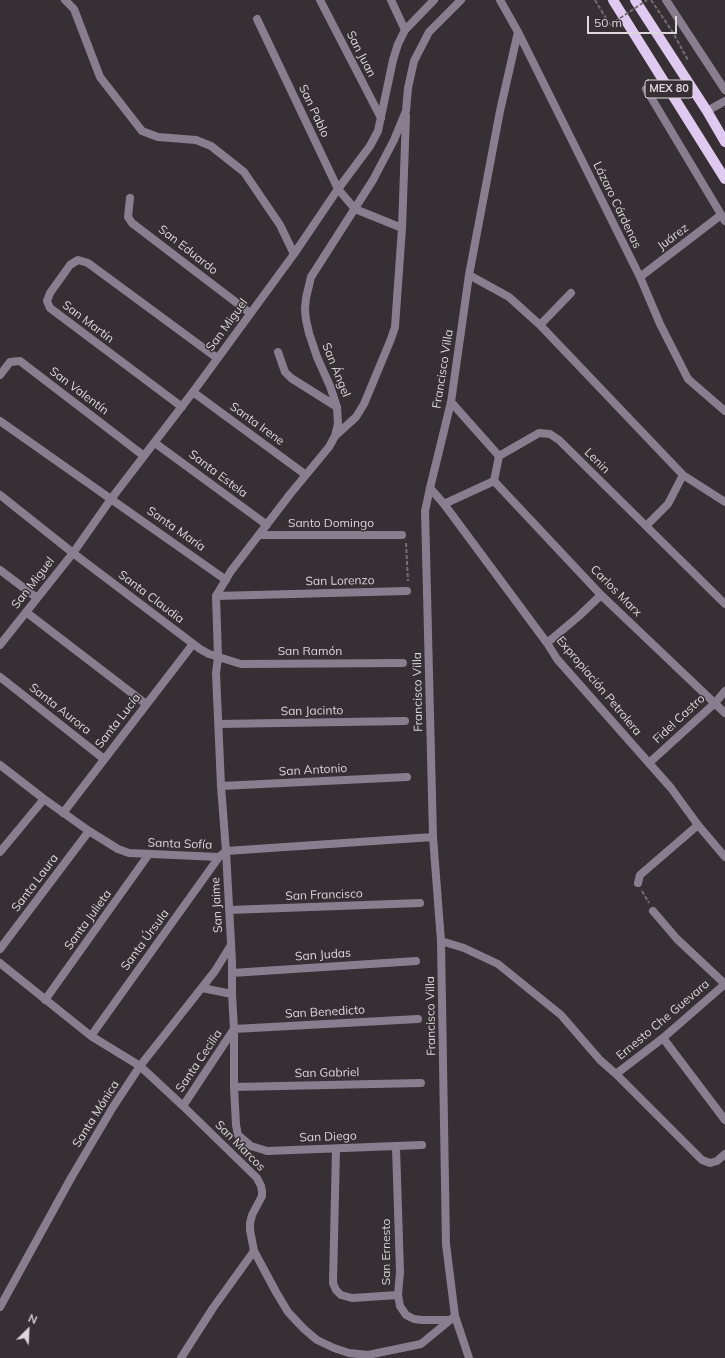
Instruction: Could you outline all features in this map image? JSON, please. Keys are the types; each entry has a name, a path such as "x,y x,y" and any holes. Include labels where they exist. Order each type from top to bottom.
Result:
{"main road":[{"name":"MEX 80","path":"613,0 725,178"},
{"name":"MEX 80","path":"635,0 725,142"}],"street":[{"path":"66,0 74,9 100,77 142,131 158,137 196,140 211,146 249,179 280,225 294,254"},
{"name":"San Juan","path":"320,0 381,118"},
{"path":"391,0 405,30"},
{"name":"San Miguel","path":"0,645 73,553 144,456 156,443 294,254 338,189 370,146 378,131 393,60 398,44 405,30 434,0"},
{"name":"San Ángel","path":"335,436 356,417 364,404 391,339 394,326 402,228 406,111 408,88 414,61 429,32 461,0"},
{"name":"Lázaro Cárdenas","path":"500,0 518,32 640,277 660,324 688,379 725,411"},
{"path":"666,0 725,90"},
{"name":"San Pablo","path":"257,19 338,189 355,209"},
{"name":"Francisco Villa","path":"469,1358 453,1318 446,1244 442,941 433,837 425,511 452,402 469,275 500,111 518,32"},
{"path":"646,89 723,218"},
{"path":"706,111 725,101"},
{"name":"San Ángel","path":"216,596 231,571 329,447 335,436 338,424 337,408 309,333 305,309 310,277 373,180 394,140 406,111"},
{"name":"San Eduardo","path":"130,198 128,218 132,223 250,314"},
{"path":"355,209 402,228"},
{"name":"Juárez","path":"640,277 723,218"},
{"name":"San Martín","path":"182,407 50,308 47,301 50,293 70,265 78,260 88,263 217,358"},
{"path":"469,275 509,297 540,325 683,475 725,502"},
{"path":"540,325 571,293"},
{"path":"278,352 285,372 291,378 337,408"},
{"name":"San Valentín","path":"0,375 10,362 20,361 144,456"},
{"name":"Santa Irene","path":"193,392 306,475"},
{"path":"444,504 494,481 499,456 452,402"},
{"path":"0,421 112,498"},
{"name":"Lenin","path":"499,456 540,433 550,434 559,440 725,604"},
{"name":"Santa Estela","path":"156,443 267,525"},
{"path":"646,526 663,511 683,475"},
{"name":"Carlos Marx","path":"494,481 601,595 725,713"},
{"name":"Expropiación Petrolera","path":"430,488 444,504 547,643 557,659 671,788 698,825 725,857"},
{"name":"Santa Claudia","path":"0,495 73,553 193,644 209,654 218,656"},
{"name":"Santa María","path":"112,498 226,580"},
{"name":"Santo Domingo","path":"260,535 402,535"},
{"path":"0,570 37,598"},
{"name":"San Lorenzo","path":"216,596 407,592"},
{"path":"547,643 601,595"},
{"path":"216,596 218,656"},
{"path":"26,612 146,704"},
{"name":"Santa Lucía","path":"63,813 193,644"},
{"name":"San Ramón","path":"218,656 242,664 403,663"},
{"name":"San Jaime","path":"218,656 216,673 221,786 231,945 234,1029 234,1087 238,1135"},
{"name":"Santa Aurora","path":"0,677 104,759"},
{"name":"Fidel Castro","path":"649,763 725,692"},
{"name":"San Jacinto","path":"219,724 405,721"},
{"name":"Santa Sofía","path":"0,765 89,831 118,849 128,853 219,857 226,850 433,837"},
{"name":"San Antonio","path":"221,786 407,777"},
{"path":"0,852 44,799"},
{"path":"638,883 640,874 698,825"},
{"name":"Santa Laura","path":"0,949 89,831"},
{"name":"Santa Julieta","path":"45,1000 149,854"},
{"name":"Santa Úrsula","path":"90,1036 219,857"},
{"name":"San Francisco","path":"229,910 420,904"},
{"path":"654,911 677,940 725,984"},
{"path":"442,941 464,948 498,964 561,1015 600,1060 616,1074 702,1160 710,1163 717,1161 725,1154"},
{"name":"Santa Mónica","path":"0,1307 70,1178 140,1066 215,971 231,945"},
{"name":"San Judas","path":"232,973 416,961"},
{"name":"San Marcos","path":"0,963 90,1036 140,1066 250,1171 261,1186 262,1196 250,1222 254,1251 288,1312 317,1340 334,1348 350,1353 368,1355 413,1347 421,1344 453,1318"},
{"name":"Ernesto Che Guevara","path":"616,1074 663,1038 725,984"},
{"path":"202,988 232,994"},
{"name":"San Benedicto","path":"234,1029 418,1019"},
{"name":"Santa Cecilia","path":"183,1106 234,1029"},
{"path":"663,1038 725,1120"},
{"name":"San Gabriel","path":"234,1087 421,1083"},
{"name":"San Diego","path":"238,1135 251,1146 267,1151 422,1146"},
{"name":"San Ernesto","path":"336,1149 333,1283 336,1290 341,1295 352,1298 398,1295 400,1272 396,1147"},
{"path":"181,1358 213,1308 254,1251"},
{"path":"398,1295 402,1310 410,1317 422,1320 453,1318"}],"path":[{"path":"595,0 610,25 648,0"},
{"path":"651,0 672,31"},
{"path":"402,535 406,541 409,587 407,592"},
{"path":"638,883 654,911"}]}
